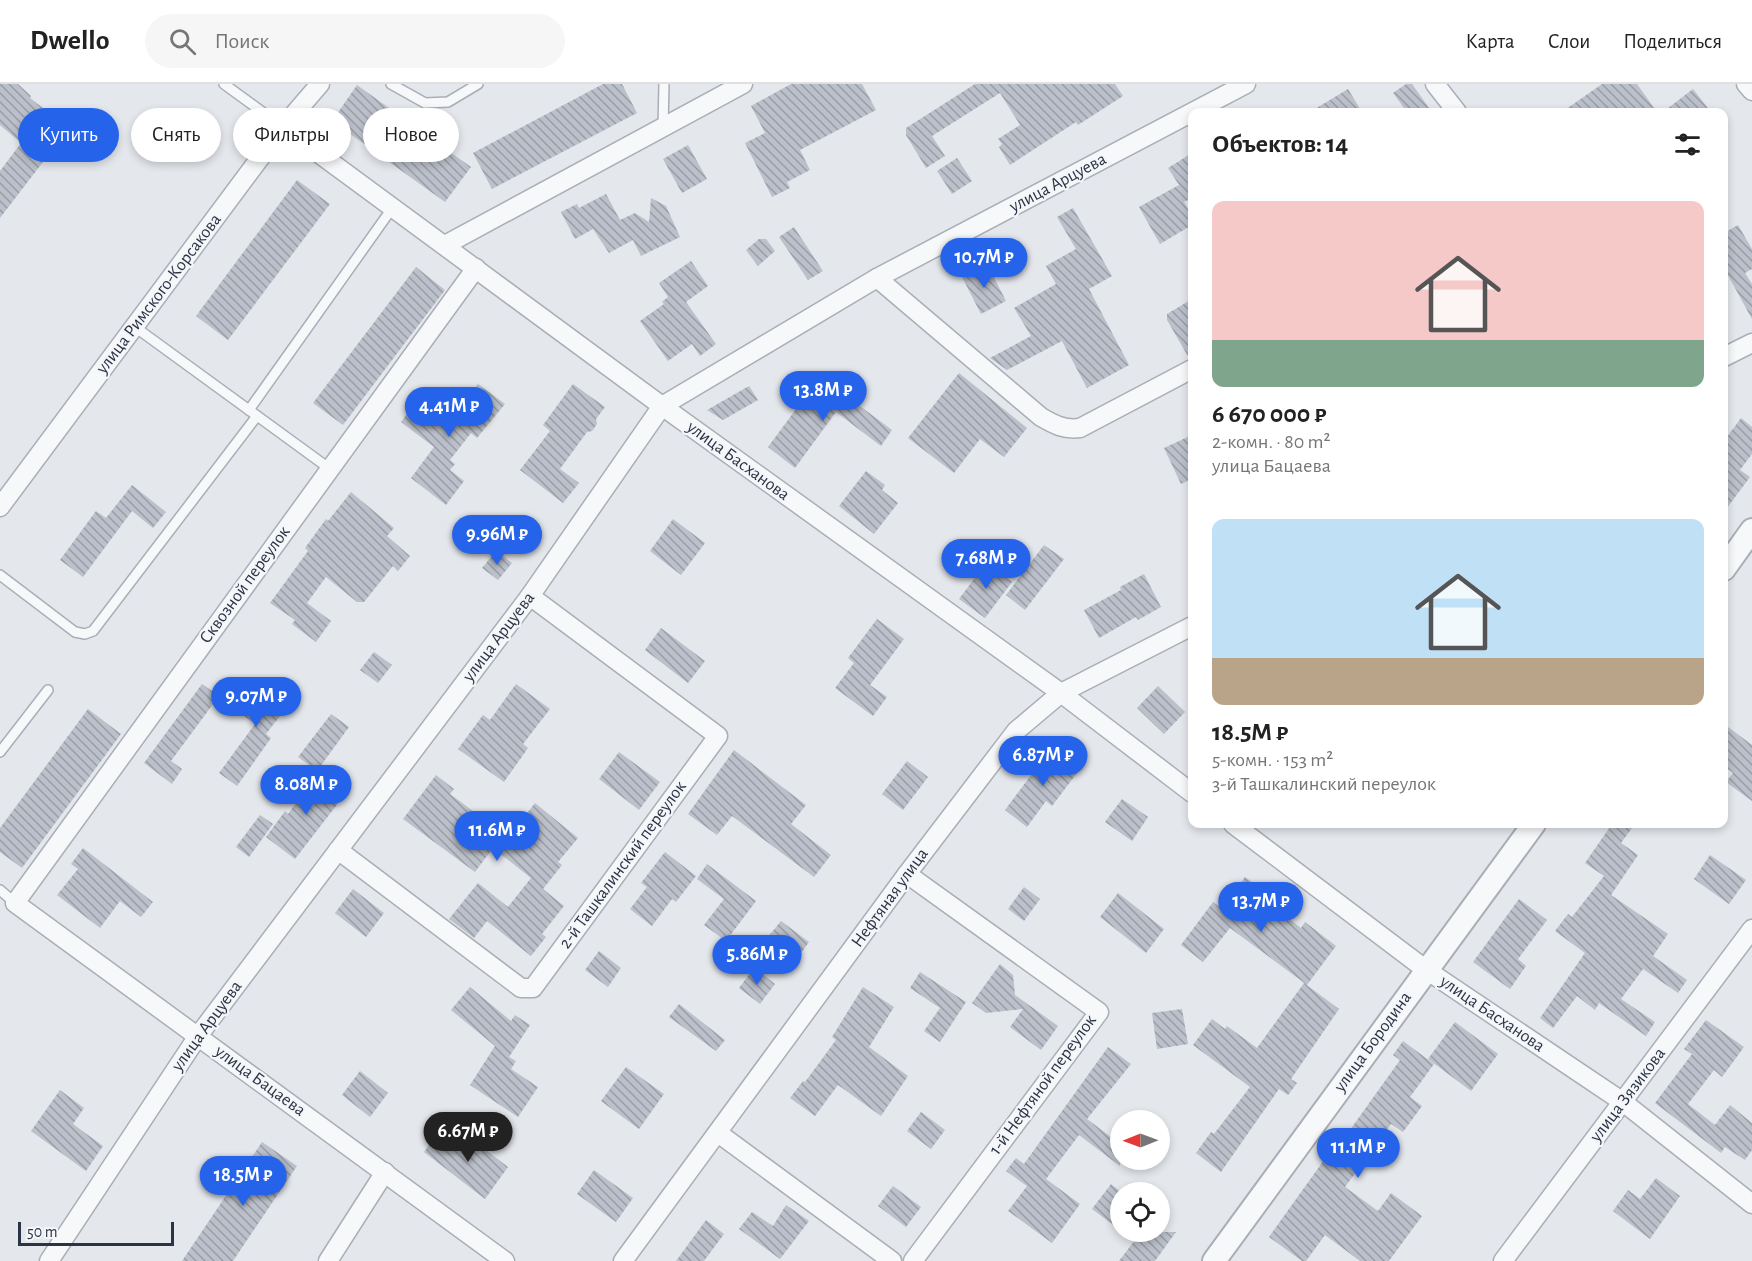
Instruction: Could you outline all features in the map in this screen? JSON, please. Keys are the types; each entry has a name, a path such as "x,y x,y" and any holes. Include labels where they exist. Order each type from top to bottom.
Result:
{"street":[{"name":"улица Римского-Корсакова","path":"300,108 320,84"},
{"path":"445,245 743,84"},
{"name":"улица Арцуева","path":"1200,108 1246,84"},
{"path":"1435,84 1453,108"},
{"path":"1746,84 1752,91"},
{"name":"улица Арцуева","path":"49,1261 198,1036 530,596 662,406 877,278 1188,114"},
{"name":"улица Римского-Корсакова","path":"0,507 258,162"},
{"name":"улица Басханова","path":"330,162 662,406 1061,693 1188,790"},
{"name":"Сквозной переулок","path":"15,903 476,268"},
{"path":"877,278 1041,417 1055,426 1069,429 1087,425 1188,371"},
{"path":"1728,355 1752,343"},
{"path":"1728,563 1752,530"},
{"name":"2-й Ташкалинский переулок","path":"338,850 520,988 533,988 718,736 530,596"},
{"name":"Нефтяная улица","path":"623,1261 907,874 1016,731 1061,693 1188,628"},
{"name":"улица Басханова","path":"1238,828 1425,969 1623,1102 1752,1204"},
{"name":"улица Бородина","path":"1214,1261 1425,969 1531,828"},
{"name":"1-й Нефтяной переулок","path":"907,874 1099,1012 913,1261"},
{"name":"улица Бацаева","path":"15,903 505,1261"},
{"name":"улица Зязикова","path":"1503,1261 1752,929"},
{"path":"718,1133 891,1261"},
{"path":"328,1261 385,1172"}],"lane":[{"path":"224,84 256,108"},
{"path":"391,84 425,103 448,102 478,84"},
{"path":"663,127 664,84"},
{"path":"249,410 393,207"},
{"path":"135,327 330,469"},
{"path":"0,574 75,632 85,634 93,631 258,416"},
{"path":"0,752 48,690"},
{"path":"0,890 15,903"}],"building":[{"path":"0,84 18,84 43,108 18,108 18,140 0,125"},
{"path":"603,84 622,84 637,113 492,189 473,153"},
{"path":"791,84 862,84 876,110 800,150 810,170 787,182 790,188 772,197 745,143 765,133 751,106"},
{"path":"975,84 1115,84 1123,96 1078,125 1076,122 1010,165 999,147 1002,144 998,139 1020,125 1000,93 932,136 945,156 926,168 906,135 906,128"},
{"path":"1406,84 1412,84 1429,108 1404,108 1393,93"},
{"path":"1602,84 1637,84 1654,108 1568,108"},
{"path":"357,85 389,108 363,108 363,143 351,135 351,108 341,108"},
{"path":"1348,89 1360,108 1317,108"},
{"path":"1693,89 1708,108 1668,108"},
{"path":"688,145 707,179 682,193 663,159"},
{"path":"18,147 18,162 43,162 0,218 0,171"},
{"path":"1188,156 1188,200 1184,202 1188,209 1188,227 1160,244 1139,207 1179,185 1168,168"},
{"path":"459,158 471,167 445,202 389,162 459,162"},
{"path":"957,158 972,181 952,194 937,171"},
{"path":"297,180 330,204 228,340 196,316"},
{"path":"606,194 620,220 635,213 649,222 651,198 666,206 680,237 641,256 633,240 609,253 593,229 575,239 561,212 577,204 579,208"},
{"path":"1073,208 1112,276 1089,289 1129,365 1087,388 1062,341 1007,370 990,358 1031,336 1014,308 1056,284 1046,266 1076,249 1057,217"},
{"path":"1738,225 1752,249 1752,269 1745,273 1752,284 1752,319 1728,275 1728,231"},
{"path":"794,227 823,271 808,280 779,237"},
{"path":"759,239 766,239 775,251 758,266 746,250"},
{"path":"691,261 708,286 686,302 716,344 700,356 692,344 668,361 640,321 664,304 662,302 668,297 659,283"},
{"path":"987,264 1006,301 981,314 962,277"},
{"path":"416,267 445,290 343,425 313,403"},
{"path":"1188,301 1188,356 1167,320 1167,314"},
{"path":"959,373 1027,428 1004,457 980,439 954,473 908,438"},
{"path":"821,377 892,430 881,446 836,412 795,468 768,447"},
{"path":"478,384 505,404 477,438 471,433 450,460 455,464 450,470 464,481 446,505 411,478 434,447 401,422 420,396 449,418"},
{"path":"573,384 605,407 596,419 597,424 592,431 587,432 560,469 579,483 563,503 520,470 550,431 543,425"},
{"path":"749,386 758,400 723,420 707,410"},
{"path":"1741,418 1752,427 1752,454 1740,470 1750,477 1728,507 1728,436"},
{"path":"1188,437 1188,481 1181,484 1164,448"},
{"path":"866,471 885,485 882,490 898,503 874,534 839,506"},
{"path":"132,485 166,512 153,528 132,511 83,577 60,560 96,511 106,518"},
{"path":"351,492 394,528 387,536 410,556 398,571 393,566 364,602 357,602 326,577 307,603 331,621 316,642 292,624 295,620 270,603 308,551 305,548 326,519 328,521"},
{"path":"673,519 705,543 681,575 650,551"},
{"path":"1044,545 1064,559 1025,610 1006,595"},
{"path":"496,551 512,563 498,580 482,568"},
{"path":"986,563 1012,582 985,618 959,599"},
{"path":"1144,574 1161,607 1138,620 1136,617 1099,638 1084,610 1121,590 1120,587"},
{"path":"877,619 904,639 870,685 887,697 873,716 835,688 854,663 848,658"},
{"path":"661,628 705,661 688,683 645,650"},
{"path":"374,652 392,665 378,683 360,670"},
{"path":"267,678 294,698 266,734 271,738 237,786 219,773 255,724 236,710 247,695 251,698"},
{"path":"202,684 219,696 171,761 182,769 172,784 144,763"},
{"path":"516,684 550,709 523,744 528,748 504,782 458,749 483,715 490,720"},
{"path":"1158,686 1185,712 1164,734 1137,708"},
{"path":"88,709 121,734 22,868 0,852 0,828"},
{"path":"331,714 349,727 317,771 298,757"},
{"path":"1728,727 1752,745 1752,801 1728,783 1733,773 1728,769"},
{"path":"1052,747 1080,769 1052,806 1046,801 1027,827 1005,810"},
{"path":"734,750 806,805 791,824 831,855 814,877 732,816 717,835 688,814"},
{"path":"619,752 660,782 639,810 599,779"},
{"path":"907,761 928,777 903,810 882,794"},
{"path":"319,772 346,793 295,859 266,837 285,811 288,814"},
{"path":"436,775 454,789 450,794 508,837 535,803 578,838 558,862 562,865 543,889 564,906 542,934 546,937 531,956 487,921 474,938 449,919 478,883 508,907 531,878 493,848 475,872 403,819"},
{"path":"1122,799 1148,817 1132,841 1105,822"},
{"path":"260,815 273,824 249,857 236,847"},
{"path":"1609,828 1632,828 1621,843 1638,855 1611,895 1668,934 1653,956 1687,980 1678,993 1643,969 1621,999 1655,1022 1646,1036 1599,1003 1595,1010 1577,996 1553,1028 1540,1018 1585,953 1555,931 1568,914 1572,917 1604,876 1585,863"},
{"path":"83,848 153,902 141,917 120,901 100,928 57,895 78,869 71,864"},
{"path":"665,852 696,876 676,902 672,899 652,926 630,909 647,887 641,883"},
{"path":"1710,855 1746,880 1729,904 1694,879"},
{"path":"707,864 756,901 726,941 704,925 724,899 697,879"},
{"path":"1245,877 1260,888 1256,893 1301,928 1305,922 1336,946 1307,985 1230,928 1203,962 1181,945 1213,902 1221,908"},
{"path":"1024,887 1040,899 1024,921 1008,909"},
{"path":"353,889 384,913 366,937 335,913"},
{"path":"1118,893 1164,929 1146,953 1100,917"},
{"path":"1519,899 1547,920 1518,959 1526,966 1510,989 1473,962"},
{"path":"781,921 809,942 796,960 783,951 779,955 763,943"},
{"path":"599,951 621,968 608,987 585,970"},
{"path":"1000,964 1013,975 1015,995 1058,1026 1041,1050 1010,1027 1023,1009 986,1013 972,1003"},
{"path":"754,968 775,984 760,1004 739,988"},
{"path":"920,972 966,1002 940,1042 924,1031 940,1008 910,988"},
{"path":"1304,983 1339,1009 1291,1079 1297,1083 1288,1095 1279,1089 1221,1172 1196,1153 1211,1132 1214,1134 1250,1087 1193,1045 1212,1019 1225,1029 1227,1026 1257,1048"},
{"path":"470,987 511,1021 515,1015 530,1025 509,1057 516,1061 511,1069 538,1087 518,1117 470,1085 495,1046 451,1010"},
{"path":"863,987 894,1007 869,1047 908,1076 881,1116 838,1085 815,1116 790,1098 803,1081 805,1082 836,1040 832,1037"},
{"path":"679,1004 725,1040 716,1051 669,1017"},
{"path":"1182,1009 1188,1044 1157,1049 1152,1013"},
{"path":"1706,1020 1744,1047 1722,1077 1714,1070 1688,1104 1715,1125 1730,1105 1752,1123 1752,1150 1745,1160 1725,1147 1721,1153 1655,1103 1692,1054 1684,1049"},
{"path":"1455,1022 1498,1054 1471,1091 1428,1059"},
{"path":"1403,1041 1434,1064 1410,1097 1422,1106 1403,1132 1391,1124 1345,1187 1378,1211 1391,1193 1422,1216 1389,1261 1360,1261 1325,1235 1306,1261 1302,1261 1269,1237 1324,1160 1327,1162 1400,1060 1393,1055"},
{"path":"1108,1047 1131,1064 1087,1119 1110,1136 1110,1158 1079,1135 1046,1179 1080,1204 1052,1243 1008,1211 1027,1186 1006,1171 1016,1158 1024,1164"},
{"path":"626,1067 664,1094 639,1129 601,1101"},
{"path":"360,1071 388,1093 370,1117 342,1095"},
{"path":"60,1090 84,1108 73,1124 103,1146 86,1171 31,1131"},
{"path":"921,1112 945,1130 931,1149 907,1131"},
{"path":"439,1131 461,1148 469,1137 508,1167 485,1199 424,1152"},
{"path":"262,1142 297,1166 233,1261 182,1261"},
{"path":"594,1170 633,1198 616,1222 577,1194"},
{"path":"1656,1178 1680,1196 1650,1239 1613,1211 1628,1190 1640,1199"},
{"path":"1110,1185 1110,1222 1092,1209"},
{"path":"893,1186 921,1207 906,1227 878,1206"},
{"path":"786,1205 809,1221 780,1259 739,1229 752,1212 773,1226"},
{"path":"706,1220 724,1234 704,1261 676,1261"},
{"path":"1170,1232 1176,1232 1170,1240"},
{"path":"1133,1242 1169,1242 1155,1261 1119,1261"}]}
